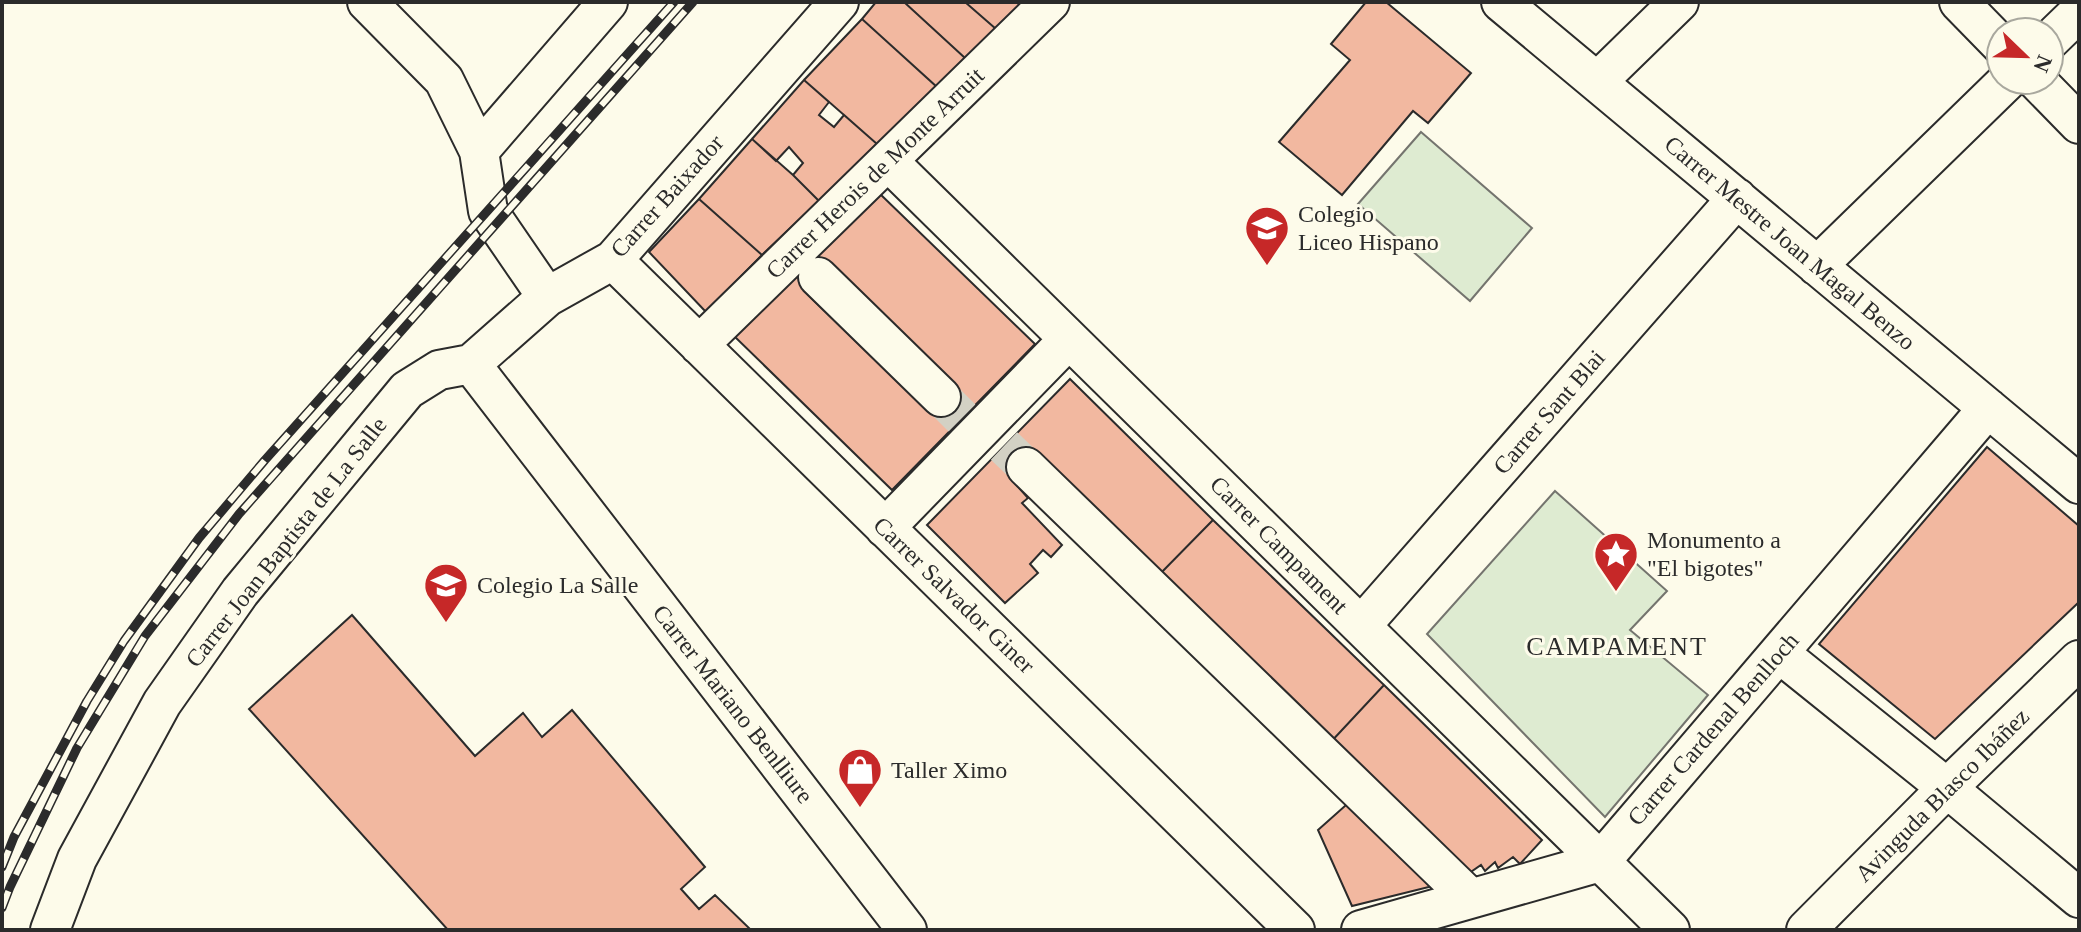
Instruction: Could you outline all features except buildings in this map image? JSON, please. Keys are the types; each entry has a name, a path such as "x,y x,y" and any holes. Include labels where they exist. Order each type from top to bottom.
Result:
{"street":[{"path":"367,2 444,80 479,151 488,211 547,297"},
{"path":"479,151 608,2"},
{"name":"Carrer Baixador","path":"471,364 547,297 613,260 839,2"},
{"name":"Carrer Herois de Monte Arruit","path":"699,345 805,265 888,161 1050,2"},
{"name":"Carrer Mestre Joan Magal Benzo","path":"1501,2 2079,484"},
{"path":"1597,82 1679,2"},
{"path":"1959,2 1985,29"},
{"path":"1817,266 1992,96"},
{"path":"2052,96 2079,124"},
{"name":"Carrer Campament","path":"888,161 1670,930"},
{"name":"Carrer Sant Blai","path":"1361,626 1737,198"},
{"name":"Carrer Salvador Giner","path":"613,260 1295,930"},
{"path":"805,265 1470,898"},
{"path":"885,528 982,432 1069,339"},
{"name":"Carrer Joan Baptista de La Salle","path":"50,930 77,859 162,703 240,592 407,390 439,370 471,364"},
{"name":"Carrer Mariano Benlliure","path":"471,364 907,930"},
{"name":"Carrer Cardenal Benlloch","path":"1600,862 1988,408"},
{"path":"1779,653 2079,898"},
{"name":"Avinguda Blasco Ibáñez","path":"1806,930 2079,660"},
{"path":"1361,930 1600,862"}],"green space":[{"path":"1421,132 1532,228 1470,301 1358,204"},
{"path":"1555,491 1667,591 1630,630 1708,695 1605,817 1427,634"}],"tunnel":[{"path":"941,397 962,418"},
{"path":"1004,446 1026,467"}],"railway":[{"path":"2,867 14,837 87,701 124,641 199,538 674,2"},
{"path":"2,908 77,748 145,636 239,514 693,2"}],"place":[{"name":"Colegio Liceo Hispano","path":"1267,267"},
{"name":"Monumento a \"El bigotes\"","path":"1616,593"},
{"name":"Colegio La Salle","path":"446,624"},
{"name":"Taller Ximo","path":"860,809"}],"district":[{"name":"CAMPAMENT","path":"1617,646"}]}
